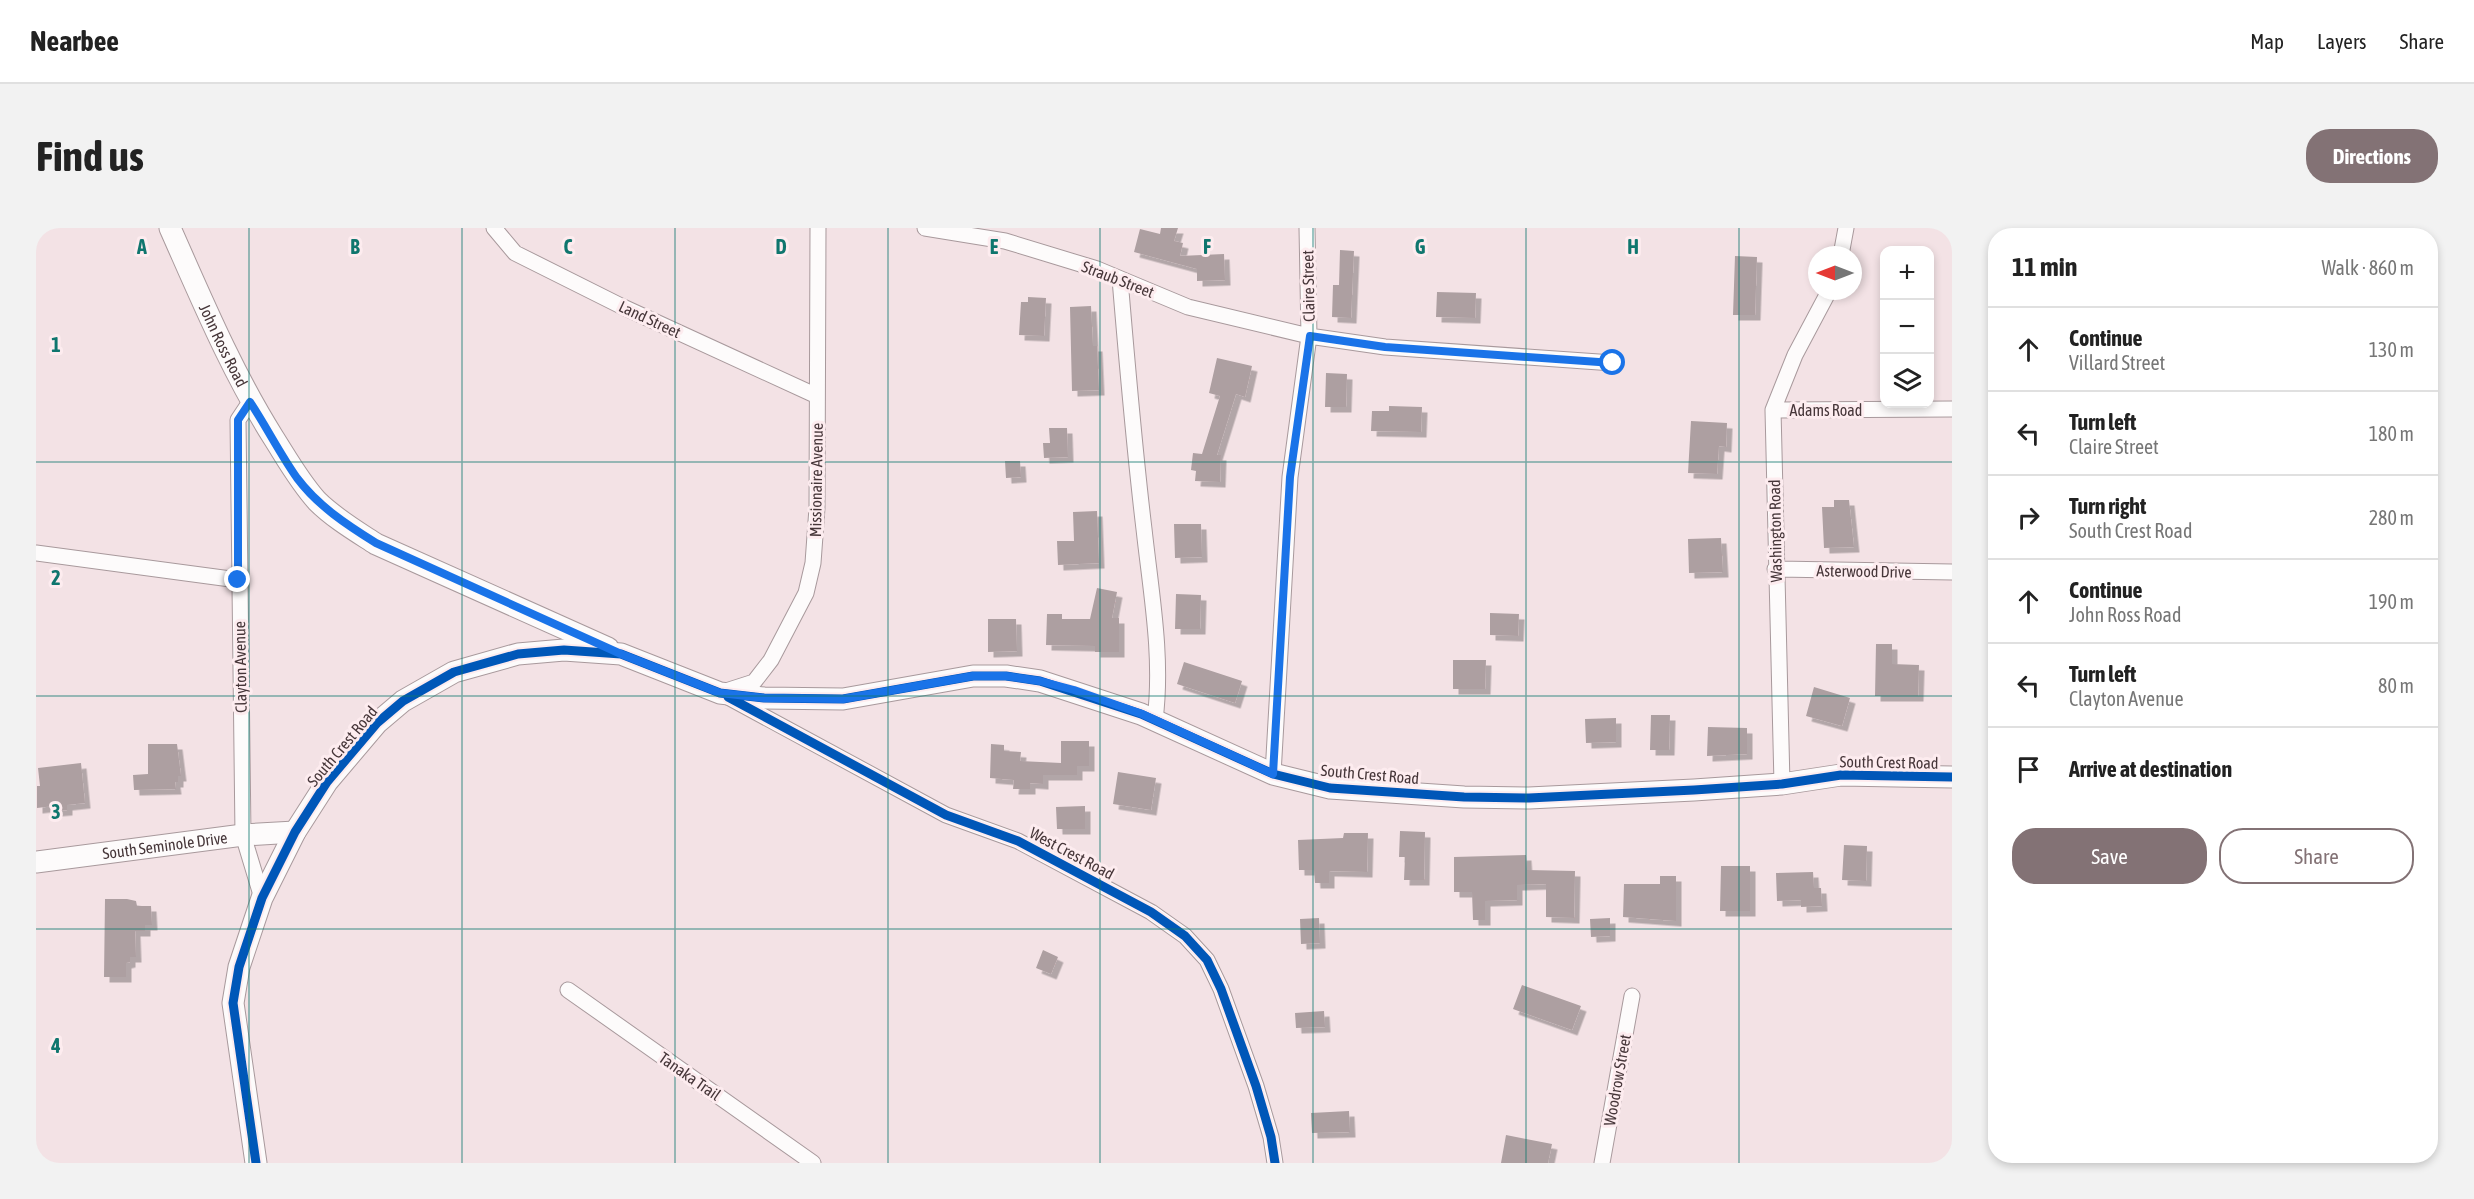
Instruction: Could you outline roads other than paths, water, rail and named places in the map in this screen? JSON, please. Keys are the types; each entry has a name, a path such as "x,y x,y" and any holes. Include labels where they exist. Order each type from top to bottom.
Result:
{"street":[{"name":"John Ross Road","path":"170,228 250,402 297,477 319,502 341,521 376,543 621,654"},
{"name":"Land Street","path":"494,228 515,253 621,306 817,396"},
{"name":"Missionaire Avenue","path":"720,693 754,682 771,660 806,593 813,563 816,519 818,228"},
{"name":"Straub Street","path":"925,228 1005,241 1120,279 1188,308 1310,336 1385,347 1613,363"},
{"name":"Claire Street","path":"1273,774 1290,477 1310,336 1307,228"},
{"path":"1843,246 1846,228"},
{"path":"1120,279 1130,407 1153,604 1158,692 1155,720"},
{"name":"Washington Road","path":"1782,784 1775,569 1773,410 1795,355 1824,300"},
{"name":"Clayton Avenue","path":"250,402 238,420 238,580 243,835 262,898"},
{"name":"Adams Road","path":"1773,410 1952,409"},
{"path":"36,553 238,580"},
{"name":"Asterwood Drive","path":"1775,569 1952,572"},
{"name":"South Crest Road","path":"256,1163 233,1003 239,967 262,898 295,832 327,782 377,723 403,701 454,672 518,654 564,650 621,654 720,693 764,698 843,699 973,676 1006,676 1040,681 1074,690 1155,720 1273,774 1330,788 1464,797 1540,797 1782,784 1841,775 1952,777"},
{"name":"West Crest Road","path":"720,693 946,815 1018,841 1150,912 1185,936 1207,960 1221,989 1256,1086 1271,1137 1275,1163"},
{"name":"South Seminole Drive","path":"36,862 243,835 295,832"},
{"name":"Tanaka Trail","path":"568,990 813,1163"},
{"name":"Woodrow Street","path":"1602,1163 1632,996"}]}
